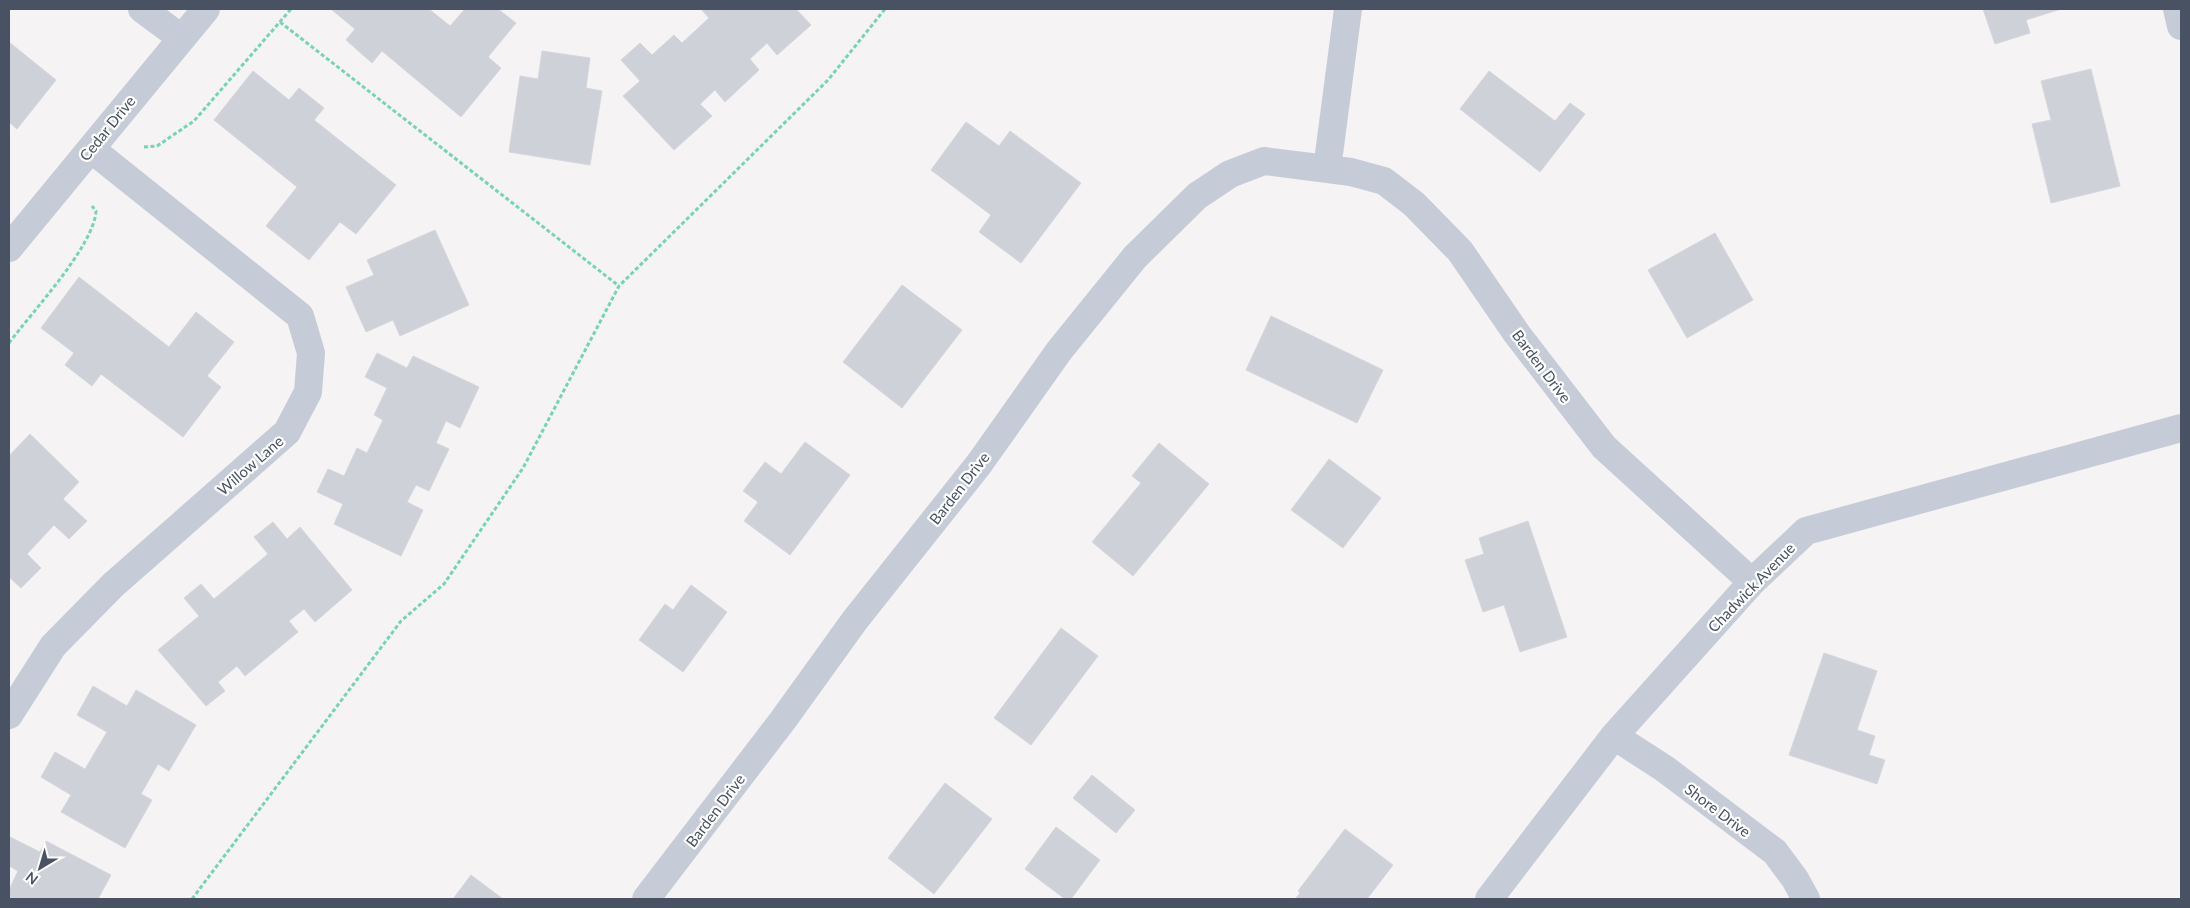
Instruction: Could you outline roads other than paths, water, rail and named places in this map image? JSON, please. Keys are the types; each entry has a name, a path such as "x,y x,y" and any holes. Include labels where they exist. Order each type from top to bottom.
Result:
{"street":[{"path":"142,9 180,37"},
{"name":"Cedar Drive","path":"9,248 180,37 206,9"},
{"path":"1327,169 1348,9"},
{"path":"2177,9 2181,26"},
{"name":"Willow Lane","path":"9,715 53,646 113,585 287,432 308,392 311,353 300,316 91,149"},
{"name":"Barden Drive","path":"646,899 783,720 855,620 979,464 1059,351 1136,257 1197,196 1241,168 1264,161 1351,172 1384,181 1414,204 1460,251 1517,334 1604,447 1752,582"},
{"name":"Chadwick Avenue","path":"1489,899 1614,736 1752,582 1806,531 2181,428"},
{"name":"Shore Drive","path":"1614,736 1664,769 1775,852 1795,879 1806,899"}]}
